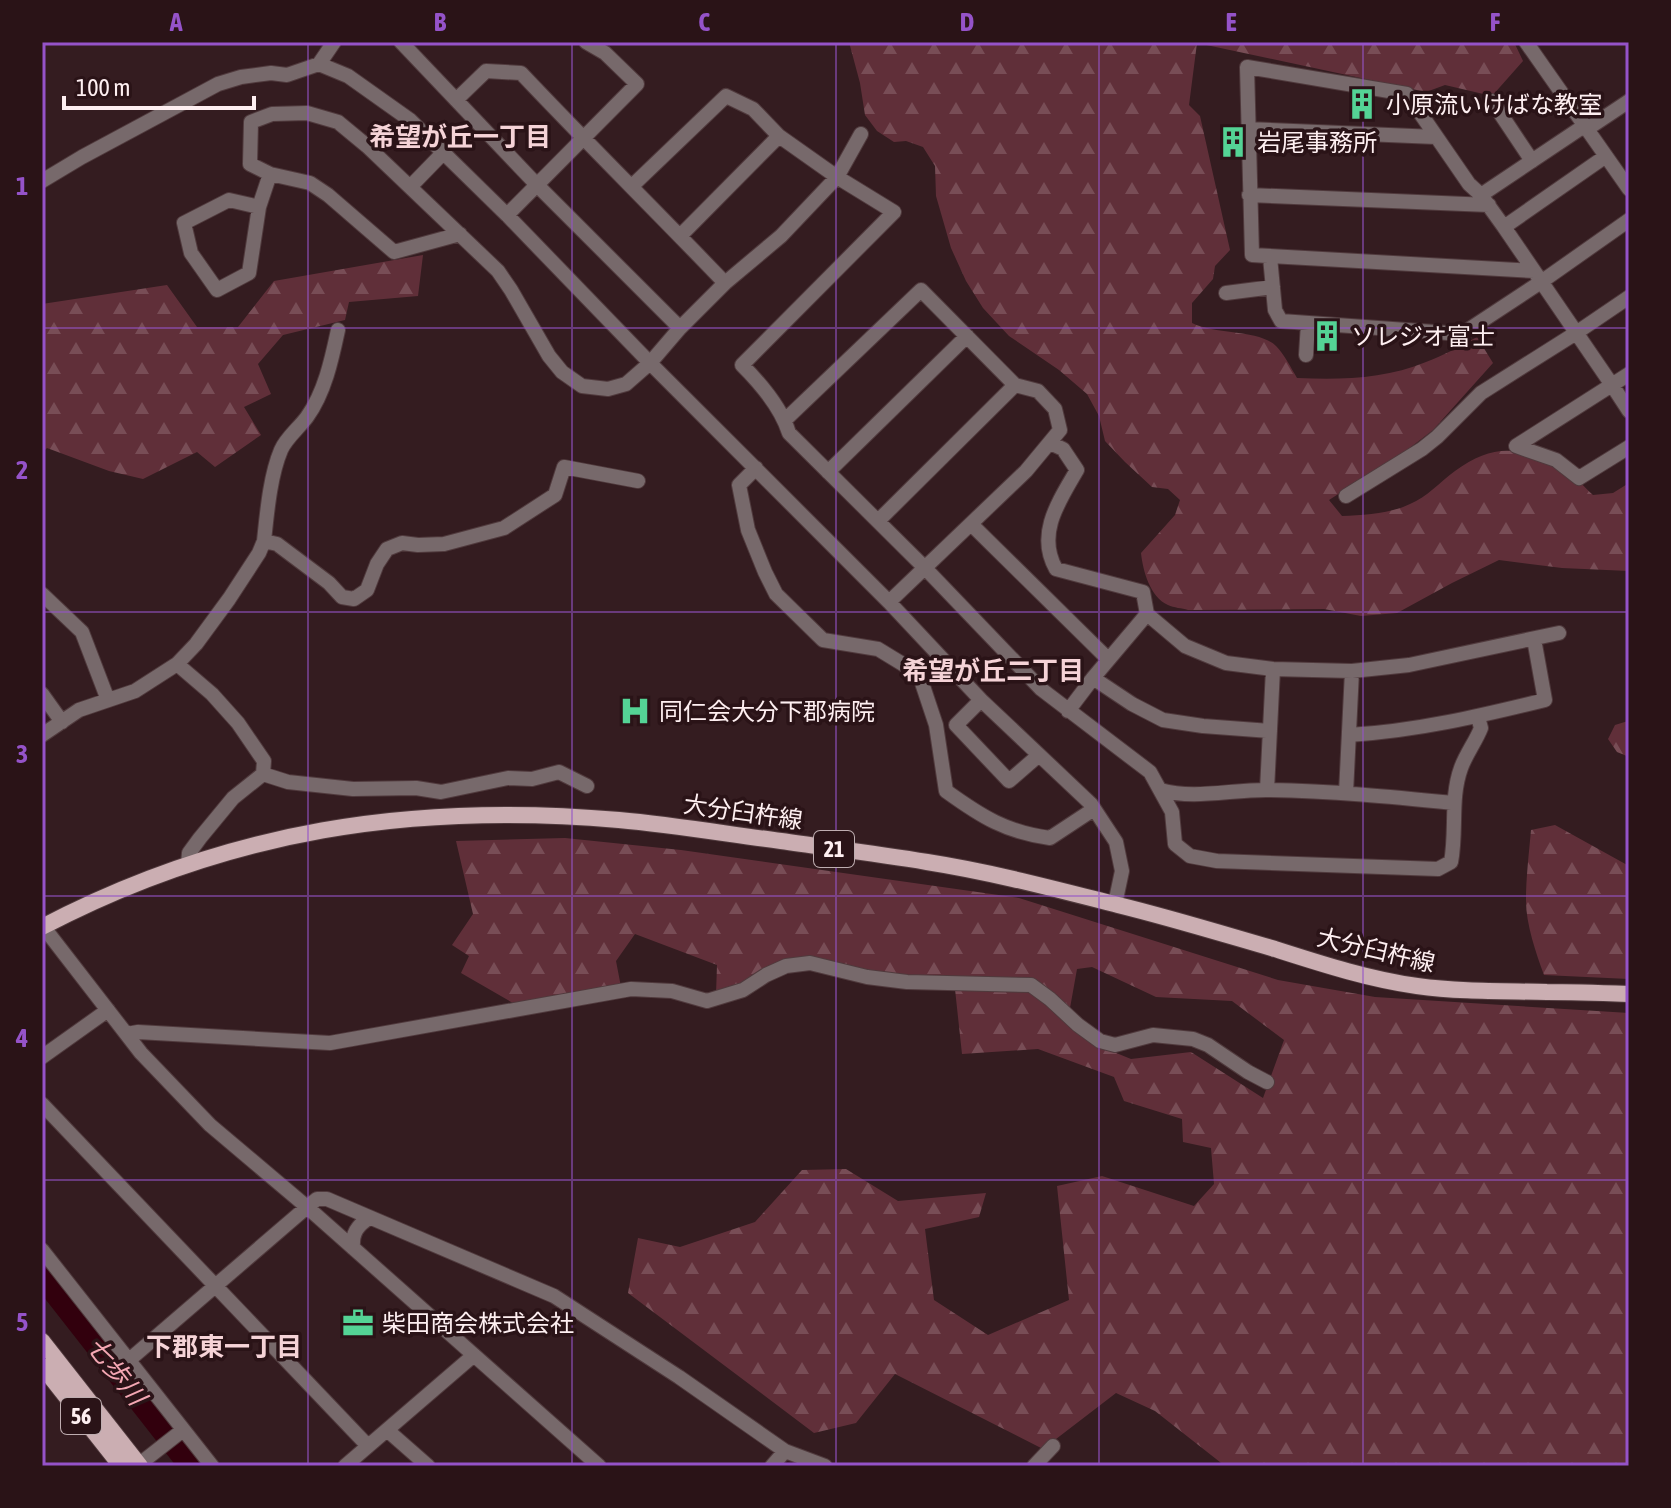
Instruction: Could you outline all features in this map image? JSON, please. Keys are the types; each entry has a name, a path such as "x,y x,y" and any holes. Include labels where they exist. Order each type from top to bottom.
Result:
{"main road":[{"name":"大分臼杵線","path":"42,927 104,896 188,864 278,838 369,822 497,815 572,818 681,827 927,862 1014,878 1175,919 1351,972 1415,986 1475,991 1629,994"},
{"name":"56","path":"42,1341 139,1466"},
{"name":"56","path":"42,1366 121,1466"}],"street":[{"path":"42,181 218,84 271,73 287,75 319,64 334,42"},
{"path":"401,42 537,185 680,328"},
{"path":"507,215 637,84 605,53 586,42"},
{"path":"1526,42 1629,189"},
{"path":"319,64 348,76 410,120 889,602 981,700 1094,809 1116,842 1122,871 1115,904"},
{"path":"1538,276 1252,255 1247,67 1407,94 1469,184 1504,227 1538,276 1629,411"},
{"path":"456,100 486,71 521,73 725,283"},
{"path":"632,186 726,96 753,109 779,136 894,212 742,365 760,383 785,420 789,433 1041,689 1150,772 1172,812 1175,844 1190,856 1217,861 1438,869 1451,862 1454,803 1461,768 1481,728 1478,717"},
{"path":"1492,101 1532,161"},
{"path":"1249,195 1485,200 1532,161 1629,101"},
{"path":"460,234 394,252 310,183 270,174 250,164 251,122 272,114 307,113 338,122 367,146 460,234 498,271 549,356 562,372 582,386 608,389 626,384 650,363 725,283 781,236 837,177 861,134"},
{"path":"1248,129 1436,137"},
{"path":"680,236 779,136"},
{"path":"410,187 443,153"},
{"path":"1504,227 1606,156"},
{"path":"259,207 229,200 184,223 191,253 217,290 249,273 259,207 270,174"},
{"path":"1270,257 1275,310 1281,321 1462,334 1538,276 1629,220"},
{"path":"1226,293 1273,287"},
{"path":"785,420 921,290 1015,385 1038,391 1055,409 1060,430 1026,471 889,602"},
{"path":"1346,496 1422,449 1481,393 1629,297"},
{"path":"1306,355 1308,323"},
{"path":"42,735 79,710 135,691 177,664 229,599 264,541 281,448 309,414 329,370 338,330"},
{"path":"828,472 967,336"},
{"path":"1629,374 1516,446 1556,460 1579,478 1629,447"},
{"path":"878,521 1015,385"},
{"path":"1050,443 1063,449 1077,470 1050,521 1048,555 1056,569 1143,592 1147,614 1185,646 1226,663 1273,669 1352,671 1409,665 1559,633"},
{"path":"264,541 277,544 329,583 342,597 354,599 367,590 377,564 387,549 402,543 444,544 504,528 555,495 564,467 638,481"},
{"path":"756,468 739,485 748,530 776,594 823,640 878,649 919,674 936,725 946,791 978,814 1007,828 1050,838 1094,809"},
{"path":"971,524 1108,659"},
{"path":"42,594 82,632 108,700"},
{"path":"1068,711 1147,614"},
{"path":"1349,735 1382,733 1478,717 1545,700 1534,639"},
{"path":"177,664 212,694 238,723 264,761 263,774 233,798 189,853 188,864"},
{"path":"1267,790 1273,669"},
{"path":"1346,793 1352,671"},
{"path":"1093,678 1163,720 1270,731"},
{"path":"42,694 62,722"},
{"path":"981,700 956,725 1009,781 1039,755"},
{"path":"263,774 288,782 353,789 416,788 441,792 508,778 532,779 559,772 587,786"},
{"path":"1160,790 1177,795 1267,790 1346,793 1454,803"},
{"path":"42,927 148,1061 210,1125 599,1466"},
{"path":"127,1034 138,1032 330,1043 631,989 672,991 707,1001 743,990 786,966 810,963 867,977 907,982 1031,985 1100,1041 1115,1045 1153,1035 1193,1039 1267,1082"},
{"path":"42,1057 108,1010"},
{"path":"42,1104 368,1446"},
{"path":"128,1361 307,1207 317,1199 327,1199 554,1296 785,1451 825,1466"},
{"path":"353,1248 354,1233 369,1218"},
{"path":"42,1250 181,1432 212,1466"},
{"path":"345,1466 474,1355"},
{"path":"387,1430 428,1466"},
{"path":"139,1466 181,1432"},
{"path":"1034,1466 1053,1446"},
{"path":"772,1466 785,1451"}],"green space":[{"path":"849,42 1514,42 1523,61 1492,96 1445,85 1426,92 1197,43 1189,105 1200,116 1230,250 1215,266 1213,279 1192,303 1192,323 1268,341 1282,353 1297,378 1346,378 1395,372 1432,360 1477,337 1493,363 1433,430 1329,500 1342,516 1394,510 1422,497 1455,471 1481,456 1506,451 1531,455 1580,482 1593,495 1613,493 1629,483 1629,571 1562,568 1499,560 1397,613 1361,616 1324,609 1188,610 1162,601 1148,583 1141,553 1175,515 1180,500 1168,489 1152,487 1125,462 1105,441 1099,416 1087,394 1059,370 1009,336 983,308 951,248 936,196 935,166 923,147 906,141 894,142 877,131 865,115"},
{"path":"423,255 418,296 349,302 345,320 283,335 258,364 271,394 244,407 261,435 215,467 197,452 143,479 109,471 47,448 42,453 42,304 167,285 197,327 238,327 274,281"},
{"path":"1628,721 1629,757 1617,752 1608,739 1615,725"},
{"path":"1555,825 1629,866 1629,979 1544,975 1528,919 1527,874 1531,830"},
{"path":"565,838 681,850 1019,898 1278,980 1375,997 1629,1013 1629,1466 1225,1466 1155,1411 1116,1393 1043,1449 895,1374 856,1423 814,1433 628,1293 638,1238 680,1247 755,1222 802,1170 846,1169 898,1201 986,1193 979,1217 925,1229 934,1300 988,1335 1069,1300 1057,1186 1102,1176 1194,1206 1214,1184 1211,1148 1183,1142 1182,1119 1124,1101 1114,1077 1038,1049 962,1054 955,989 1032,991 1099,1046 1131,1059 1191,1052 1263,1098 1284,1040 1232,1001 1156,997 1092,967 1077,969 1070,1008 1030,981 908,979 782,964 716,995 717,965 635,934 616,961 621,987 518,1006 461,973 469,956 452,945 473,914 456,841"}],"waterway":[{"name":"七歩川","path":"42,1277 190,1466"}],"place":[{"name":"小原流いけばな教室","path":"1362,104"},
{"name":"岩尾事務所","path":"1233,142"},
{"name":"ソレジオ富士","path":"1327,336"},
{"name":"同仁会大分下郡病院","path":"635,711"},
{"name":"柴田商会株式会社","path":"358,1323"}],"district":[{"name":"希望が丘一丁目","path":"460,137"},
{"name":"希望が丘二丁目","path":"993,671"},
{"name":"下郡東一丁目","path":"224,1347"}]}
